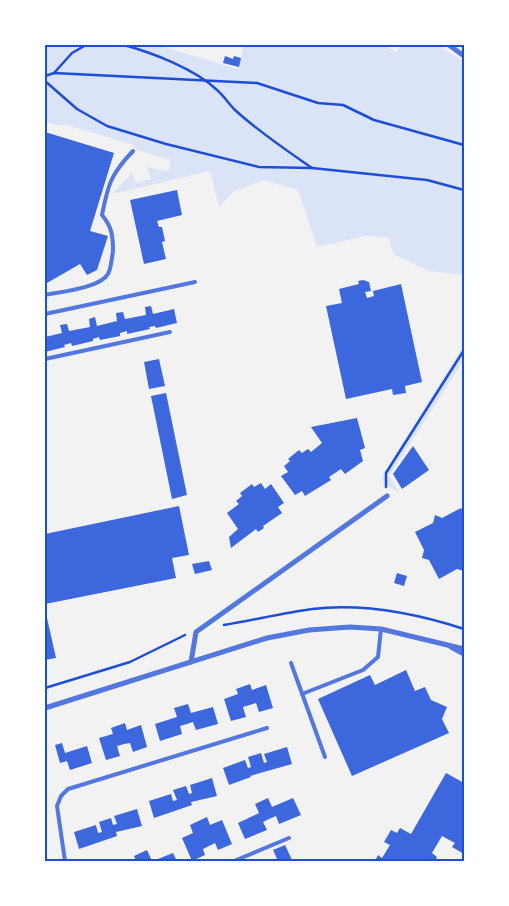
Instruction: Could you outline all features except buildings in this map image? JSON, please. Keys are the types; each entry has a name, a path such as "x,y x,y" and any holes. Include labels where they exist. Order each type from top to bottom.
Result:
{"street":[{"path":"448,45 464,56"},
{"path":"191,662 196,632 387,496"},
{"path":"45,708 267,638 309,630 350,627 381,630 442,642 464,649"},
{"path":"442,642 464,654"}],"lane":[{"path":"45,295 95,284 108,275 113,237 110,225 102,215 108,183 120,164 134,151"},
{"path":"45,314 195,282"},
{"path":"45,359 170,332"},
{"path":"302,694 363,670 378,657 381,630"},
{"path":"291,663 325,757"},
{"path":"65,861 57,806 61,796 68,789 267,728"},
{"path":"234,861 289,838"}],"path":[{"path":"54,73 72,53 86,45"},
{"path":"124,45 145,51 185,69 217,89 256,128 312,168"},
{"path":"45,76 54,73 201,79 257,84 318,102 342,105 374,120 464,144"},
{"path":"45,81 77,109 107,126 166,144 259,167 312,168 427,180 464,190"},
{"path":"387,496 386,473 464,350"},
{"path":"220,625 312,609 351,607 429,618 464,629"},
{"path":"45,688 130,662 179,636"}],"shaded area":[{"path":"45,45 157,45 238,69 244,45 384,45 396,52 402,45 438,45 464,62 464,275 429,271 393,254 389,238 366,236 317,247 298,190 264,180 233,192 219,207 210,171 112,194 132,173 136,183 151,179 147,167 168,171 171,160 137,150 131,144 66,125 45,122"},
{"path":"464,345 464,360 389,476 399,492 383,484 383,474"}]}
